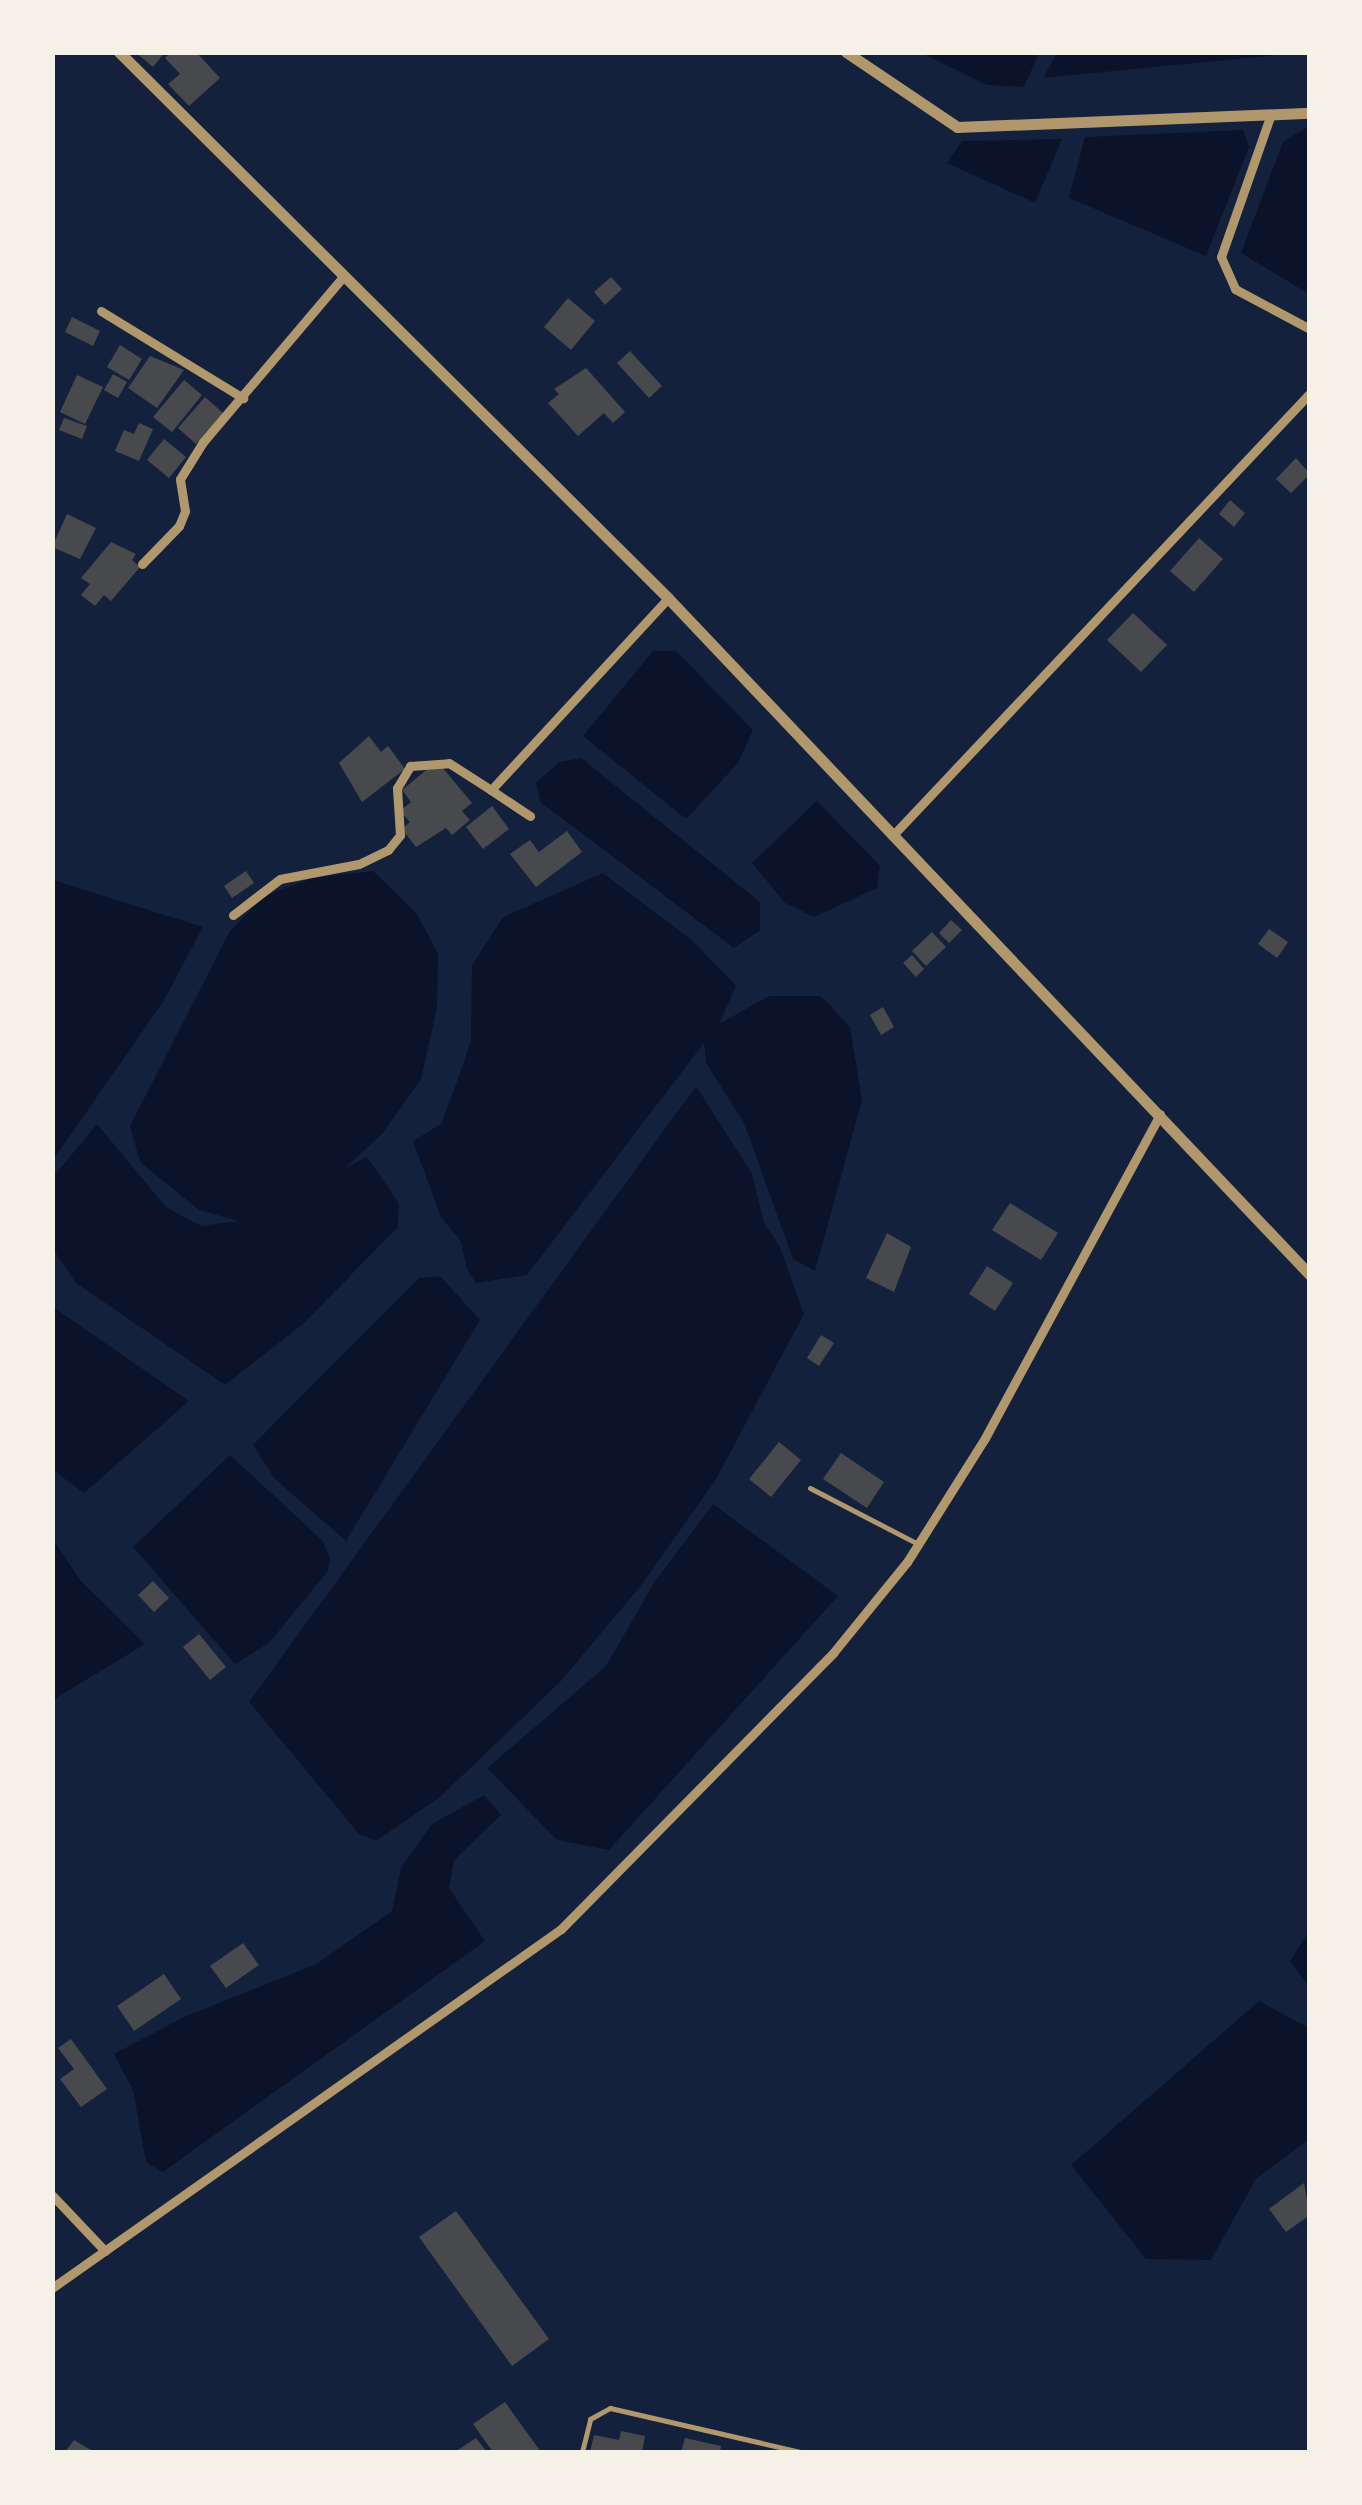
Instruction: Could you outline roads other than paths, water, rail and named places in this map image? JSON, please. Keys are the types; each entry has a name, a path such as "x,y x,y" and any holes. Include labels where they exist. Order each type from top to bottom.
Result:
{"street":[{"path":"119,52 668,598 1161,1111 1310,1274"},
{"path":"846,52 957,127 1310,113"},
{"path":"1271,114 1222,258 1225,278 1310,329"},
{"path":"142,564 178,526 185,511 180,478 223,414 243,398 343,277"},
{"path":"100,312 243,398"},
{"path":"895,833 1310,393"},
{"path":"491,790 668,598"},
{"path":"233,915 280,879 359,864 388,850 400,835 398,788 410,766 449,763 530,816"},
{"path":"52,2288 562,1928 833,1653 918,1544 985,1438 1161,1111"},
{"path":"52,2195 105,2251"}],"lane":[{"path":"810,1488 918,1544"},
{"path":"582,2452 590,2418 610,2408 801,2452"}],"water":[{"path":"1057,52 1297,53 1043,78"},
{"path":"921,53 1039,53 1024,87 987,85"},
{"path":"1309,126 1309,294 1241,253 1283,142"},
{"path":"1243,130 1249,147 1206,256 1069,198 1085,137"},
{"path":"1062,139 1035,203 947,163 962,141"},
{"path":"653,651 676,651 753,730 738,763 686,819 583,736"},
{"path":"581,758 760,902 760,930 734,948 540,802 536,782 560,762"},
{"path":"817,801 880,866 877,888 814,917 785,903 752,863"},
{"path":"373,871 417,914 438,954 437,1008 421,1079 383,1133 345,1168 367,1157 399,1203 398,1227 303,1324 225,1385 76,1283 53,1249 53,1177 97,1124 166,1207 201,1226 239,1221 199,1210 140,1162 130,1126 230,931 264,896 313,878"},
{"path":"603,873 693,941 736,986 719,1024 769,996 821,996 850,1027 862,1100 815,1271 793,1259 744,1123 706,1063 704,1043 527,1275 476,1283 467,1270 461,1241 441,1217 413,1141 441,1124 462,1068 471,1040 472,965 503,917"},
{"path":"53,880 203,927 163,1002 53,1160"},
{"path":"696,1086 752,1174 764,1223 779,1245 804,1314 715,1481 639,1588 560,1682 440,1797 376,1841 359,1834 249,1702"},
{"path":"440,1276 480,1320 346,1541 274,1478 253,1445 419,1278"},
{"path":"53,1307 189,1401 84,1493 53,1470"},
{"path":"230,1455 323,1541 330,1559 328,1571 269,1643 235,1664 133,1547"},
{"path":"713,1504 838,1596 609,1850 557,1840 487,1768 606,1666 655,1581"},
{"path":"52,1538 81,1581 145,1644 53,1700"},
{"path":"484,1795 501,1815 454,1860 449,1888 485,1941 163,2172 146,2162 133,2090 114,2054 184,2017 316,1964 392,1911 401,1868 432,1824"},
{"path":"1309,1931 1309,1987 1290,1961"},
{"path":"1259,2001 1309,2028 1309,2139 1256,2179 1211,2260 1146,2259 1071,2165"}]}
